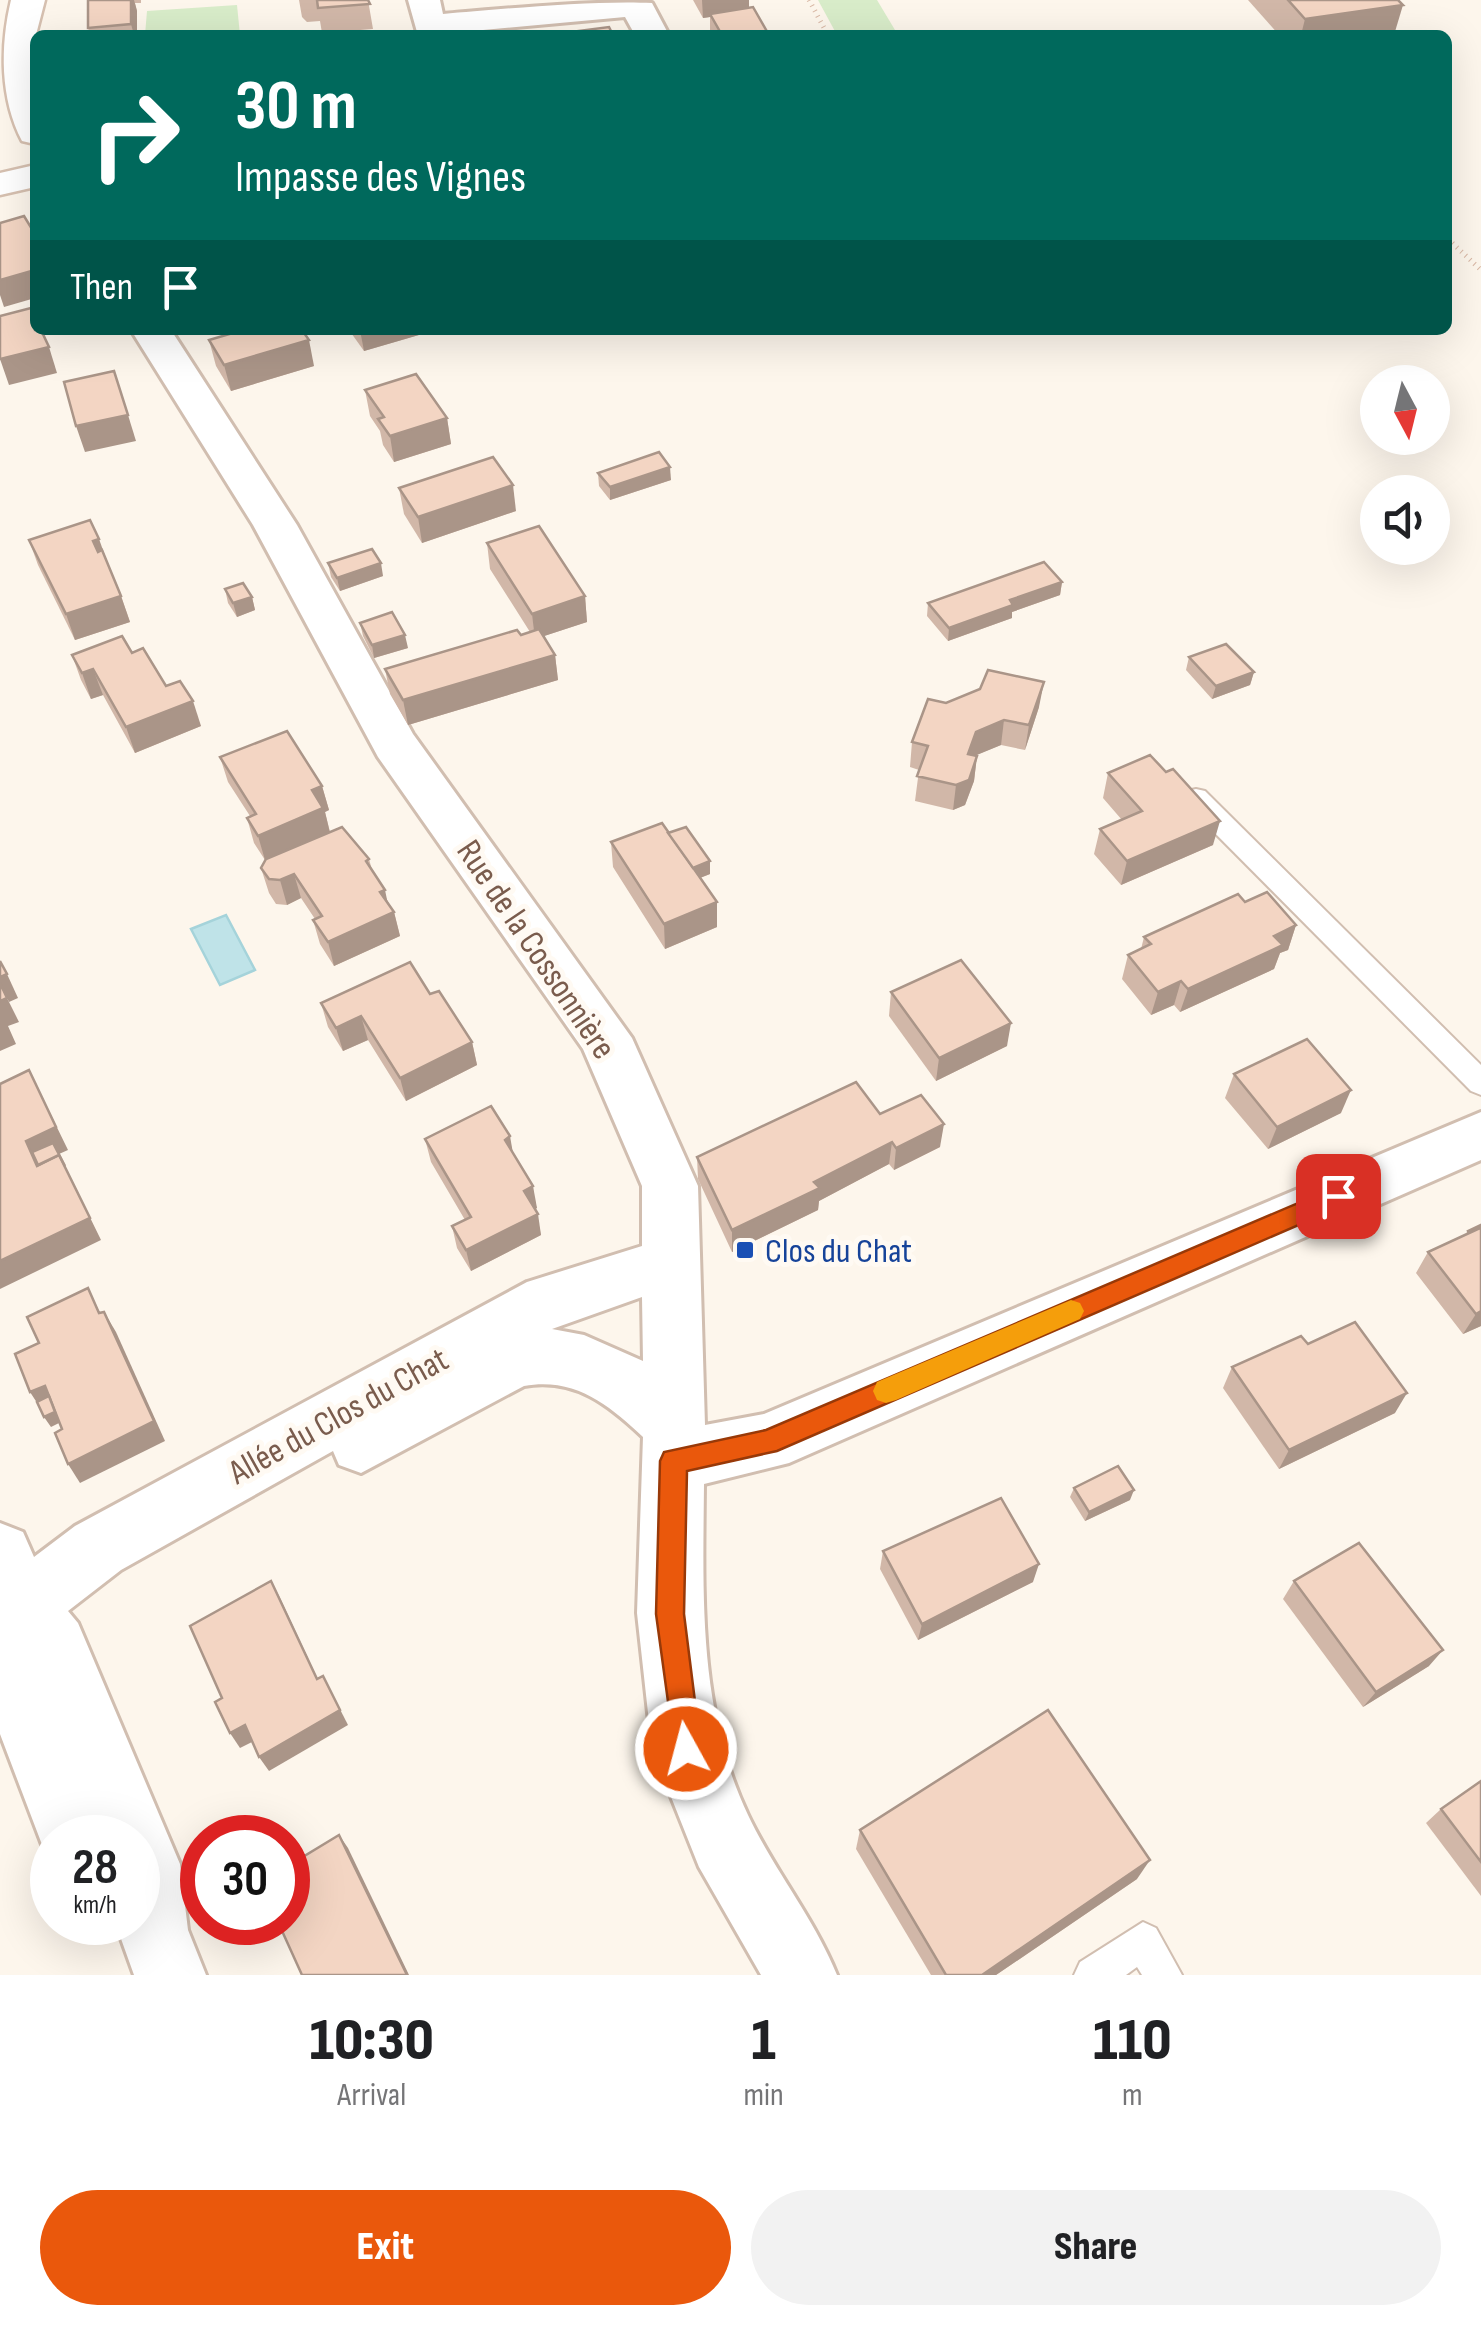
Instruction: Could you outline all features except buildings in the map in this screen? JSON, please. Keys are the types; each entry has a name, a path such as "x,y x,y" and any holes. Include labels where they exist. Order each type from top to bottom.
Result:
{"street":[{"path":"28,0 10,50 12,76 30,121"},
{"path":"424,0 429,25 625,7 640,10 650,30"},
{"path":"0,184 30,177"},
{"name":"Rue de la Cossonnière","path":"165,335 395,745 604,1038 670,1186 674,1264 670,1614 686,1749 724,1842 801,1975"},
{"path":"674,1444 768,1442 1481,1135"},
{"name":"Allée du Clos du Chat","path":"11,1580 98,1548 532,1310 628,1274 674,1264"},
{"name":"Allée du Clos du Chat","path":"11,1580 117,1576 514,1361 545,1356 584,1362 629,1384 674,1444"},
{"path":"11,1580 15,1685 65,1815"},
{"path":"11,1580 55,1646 125,1815"}],"lane":[{"path":"1180,782 1481,1084"},
{"path":"1093,1975 1143,1941 1163,1975"}],"path":[{"path":"809,0 825,30"},
{"path":"1452,243 1481,270"}],"green space":[{"path":"818,0 877,0 895,30 834,30"},
{"path":"237,5 240,30 145,30 147,11"}],"water":[{"path":"226,915 255,970 220,985 191,929"}],"slow traffic":[{"path":"886,1391 1071,1311"}],"place":[{"name":"Clos du Chat","path":"745,1250"}],"route":[{"path":"686,1749 670,1614 674,1461 768,1442 1338,1196"}]}
